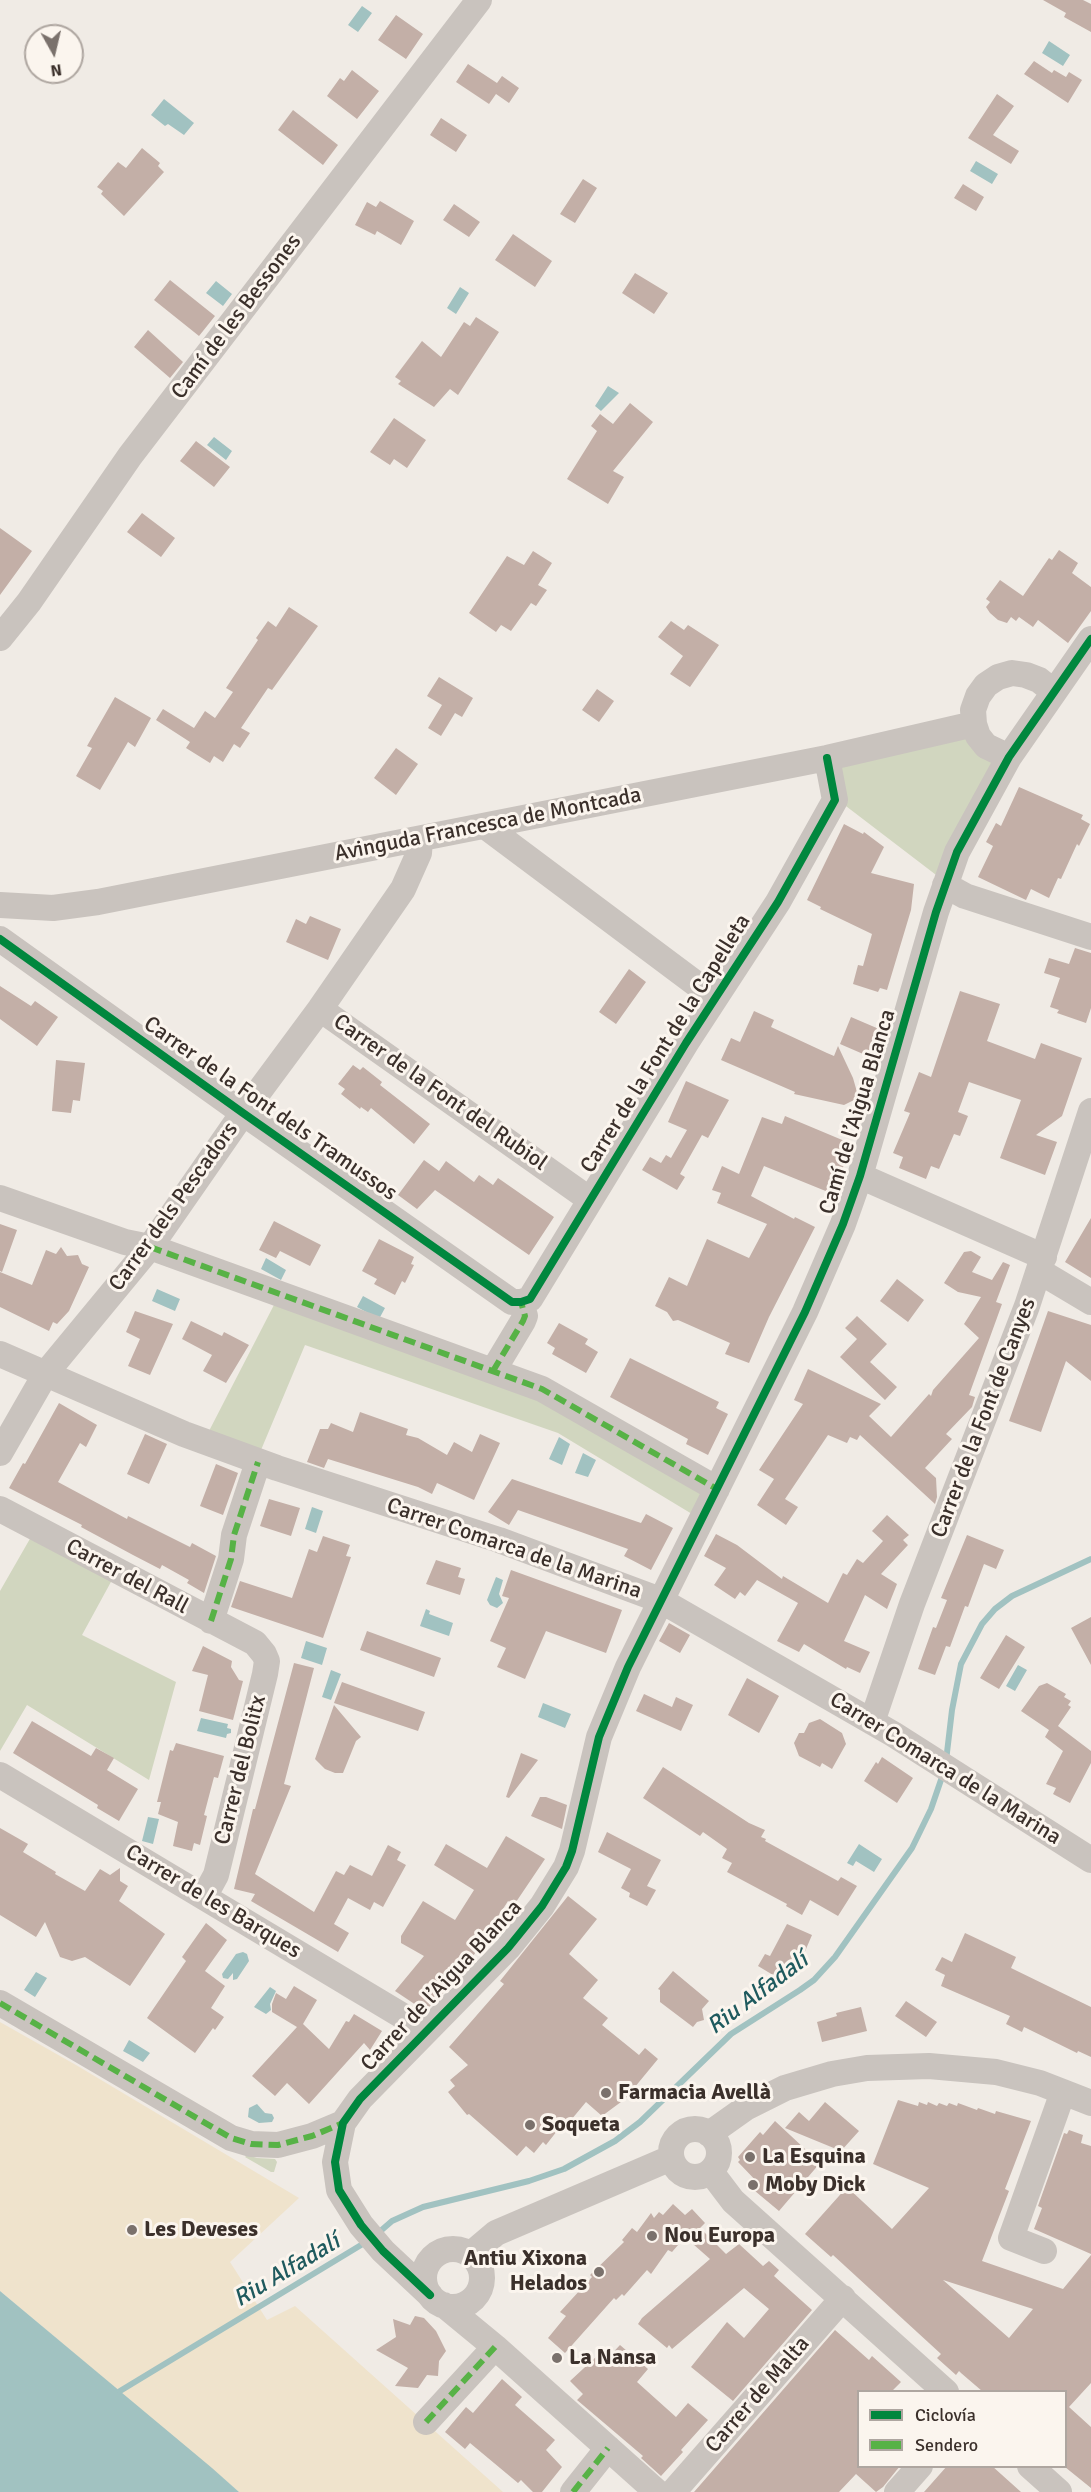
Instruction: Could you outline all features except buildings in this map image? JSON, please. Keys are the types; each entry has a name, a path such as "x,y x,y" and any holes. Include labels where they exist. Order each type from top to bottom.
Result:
{"street":[{"name":"Camí de les Bessones","path":"0,638 29,602 130,456 479,0"},
{"name":"Camí de l’Aigua Blanca","path":"660,1600 717,1490 831,1255 860,1176 945,885 957,852 1009,757 1091,639"},
{"path":"1009,757 986,746 978,736 973,710 978,696 986,685 998,677 1012,673 1039,680 1054,692"},
{"name":"Avinguda Francesca de Montcada","path":"0,905 53,908 99,902 827,758 974,724"},
{"name":"Carrer de la Font de la Capelleta","path":"521,1302 530,1299 589,1199 778,902 835,800 827,758"},
{"path":"485,826 716,998"},
{"name":"Carrer dels Pescadors","path":"0,1453 46,1373 150,1247 403,889 419,853 420,839"},
{"path":"945,885 965,896 1091,937"},
{"name":"Carrer de la Font dels Tramussos","path":"0,939 512,1302 521,1302"},
{"name":"Carrer de la Font del Rubiol","path":"320,1008 589,1199"},
{"name":"Carrer de la Font de Canyes","path":"882,1728 912,1604 1028,1306 1091,1111"},
{"path":"860,1176 1041,1264 1091,1302"},
{"path":"0,1198 125,1242 150,1247 549,1392 717,1490"},
{"path":"493,1371 523,1321 525,1316 521,1302"},
{"name":"Carrer Comarca de la Marina","path":"0,1354 157,1423 258,1462 499,1540 660,1600 882,1728 1091,1860"},
{"path":"211,1621 258,1462"},
{"name":"Carrer del Rall","path":"0,1509 255,1643"},
{"name":"Carrer de l’Aigua Blanca","path":"657,2492 495,2347 437,2300 383,2251 361,2225 339,2190 336,2176 336,2149 343,2123 360,2099 507,1948 543,1906 561,1876 572,1851 606,1716 660,1600"},
{"name":"Carrer del Bolitx","path":"204,1897 216,1875 265,1674 267,1661 260,1647 255,1643"},
{"name":"Carrer de les Barques","path":"0,1775 426,2030"},
{"path":"0,2003 231,2138 251,2144 278,2145 312,2136 343,2123"},
{"path":"709,2134 747,2107 785,2088 832,2074 867,2068 929,2066 976,2070 1040,2083 1091,2103"},
{"path":"1044,2251 1011,2238 1063,2092"},
{"path":"697,2129 709,2134 718,2145 719,2155 711,2172 696,2178 680,2172 671,2158 674,2140 684,2132 697,2129"},
{"path":"470,2255 496,2233 671,2158"},
{"path":"711,2172 733,2201 945,2390"},
{"path":"383,2251 405,2259 432,2259 447,2250 457,2249 470,2255 479,2264 482,2273 479,2292 464,2305 454,2307 437,2300 425,2284 424,2275 432,2259"},
{"name":"Carrer de Malta","path":"674,2492 843,2298"},
{"path":"426,2422 495,2347"},
{"path":"573,2492 608,2448"},
{"path":"897,2492 918,2468"},
{"path":"1032,2468 1059,2492"}],"green space":[{"path":"972,726 1005,759 944,881 838,800 829,760"},
{"path":"275,1303 536,1394 704,1489 692,1514 558,1433 305,1345 261,1450 209,1431"},
{"path":"31,1537 112,1580 82,1635 176,1682 149,1780 27,1705 0,1751 0,1591"},
{"path":"247,2155 275,2159 277,2162 274,2172 245,2157"}],"sand":[{"name":"Les Deveses","path":"0,2022 299,2198 230,2262 267,2320 295,2306 503,2492 239,2492 0,2291"}],"water":[{"path":"362,6 372,13 358,32 348,25"},
{"path":"1049,41 1070,55 1063,66 1042,53"},
{"path":"164,99 194,123 184,135 168,124 165,126 151,115"},
{"path":"976,161 998,174 992,184 970,171"},
{"path":"216,281 232,294 223,306 206,293"},
{"path":"460,287 469,293 456,314 447,308"},
{"path":"608,386 619,393 601,411 595,406"},
{"path":"214,437 232,451 226,460 207,445"},
{"path":"266,1258 286,1270 281,1280 261,1269"},
{"path":"157,1289 180,1299 175,1311 152,1301"},
{"path":"363,1296 385,1308 379,1319 357,1307"},
{"path":"559,1437 570,1444 562,1465 549,1459"},
{"path":"583,1453 596,1460 588,1477 575,1473"},
{"path":"312,1507 323,1511 316,1533 305,1529"},
{"path":"496,1577 503,1580 499,1594 503,1603 497,1608 490,1605 487,1600"},
{"path":"426,1609 430,1611 429,1614 453,1623 449,1636 420,1626"},
{"path":"306,1641 327,1648 322,1665 301,1658"},
{"path":"1018,1665 1027,1670 1015,1691 1006,1686"},
{"path":"331,1670 341,1674 331,1700 322,1697"},
{"path":"543,1703 571,1714 565,1728 538,1717"},
{"path":"201,1718 228,1724 227,1728 231,1729 231,1733 227,1734 226,1738 197,1731"},
{"path":"148,1817 159,1819 153,1844 142,1841"},
{"path":"859,1844 882,1859 874,1872 856,1861 853,1866 847,1863"},
{"path":"243,1952 247,1954 249,1961 237,1979 233,1980 233,1973 228,1979 223,1978 222,1974 236,1954"},
{"path":"36,1972 47,1978 35,1997 24,1990"},
{"path":"270,1987 276,1991 270,2004 271,2010 266,2014 254,2007"},
{"path":"129,2040 150,2053 143,2062 123,2051"},
{"path":"257,2104 265,2113 272,2114 274,2118 272,2122 259,2123 248,2117 249,2108"},
{"path":"0,2291 212,2468 239,2492 0,2492"}],"waterway":[{"name":"Riu Alfadalí","path":"946,1761 952,1710 961,1664 982,1624 995,1609 1012,1596 1091,1559"},
{"name":"Riu Alfadalí","path":"377,2234 392,2221 423,2207 529,2181 564,2169 615,2141 640,2122 731,2034 814,1980 835,1957 912,1848 931,1809 943,1774"},
{"name":"Riu Alfadalí","path":"120,2391 366,2242"}],"marked path":[{"path":"150,1247 542,1389 717,1489"},
{"path":"493,1371 523,1321 525,1316 521,1302"},
{"path":"211,1621 231,1559 234,1535 258,1462"},
{"path":"0,2003 231,2138 251,2144 278,2145 312,2136 343,2123"},
{"path":"426,2422 495,2347"},
{"path":"573,2492 608,2448"}],"cycle path":[{"path":"430,2295 383,2251 361,2225 339,2190 335,2162 343,2123 360,2099 508,1948 542,1906 566,1867 572,1851 599,1737 628,1667 805,1312 843,1224 860,1176 936,912 957,852 1009,757 1091,639"},
{"path":"0,939 512,1302 521,1302 530,1299 686,1043 778,902 835,800 827,758"}],"place":[{"name":"Farmacia Avellà","path":"606,2093"},
{"name":"Soqueta","path":"530,2125"},
{"name":"La Esquina","path":"750,2157"},
{"name":"Moby Dick","path":"753,2185"},
{"name":"Les Deveses","path":"132,2230"},
{"name":"Nou Europa","path":"652,2236"},
{"name":"Antiu Xixona Helados","path":"599,2272"},
{"name":"La Nansa","path":"557,2358"}]}
